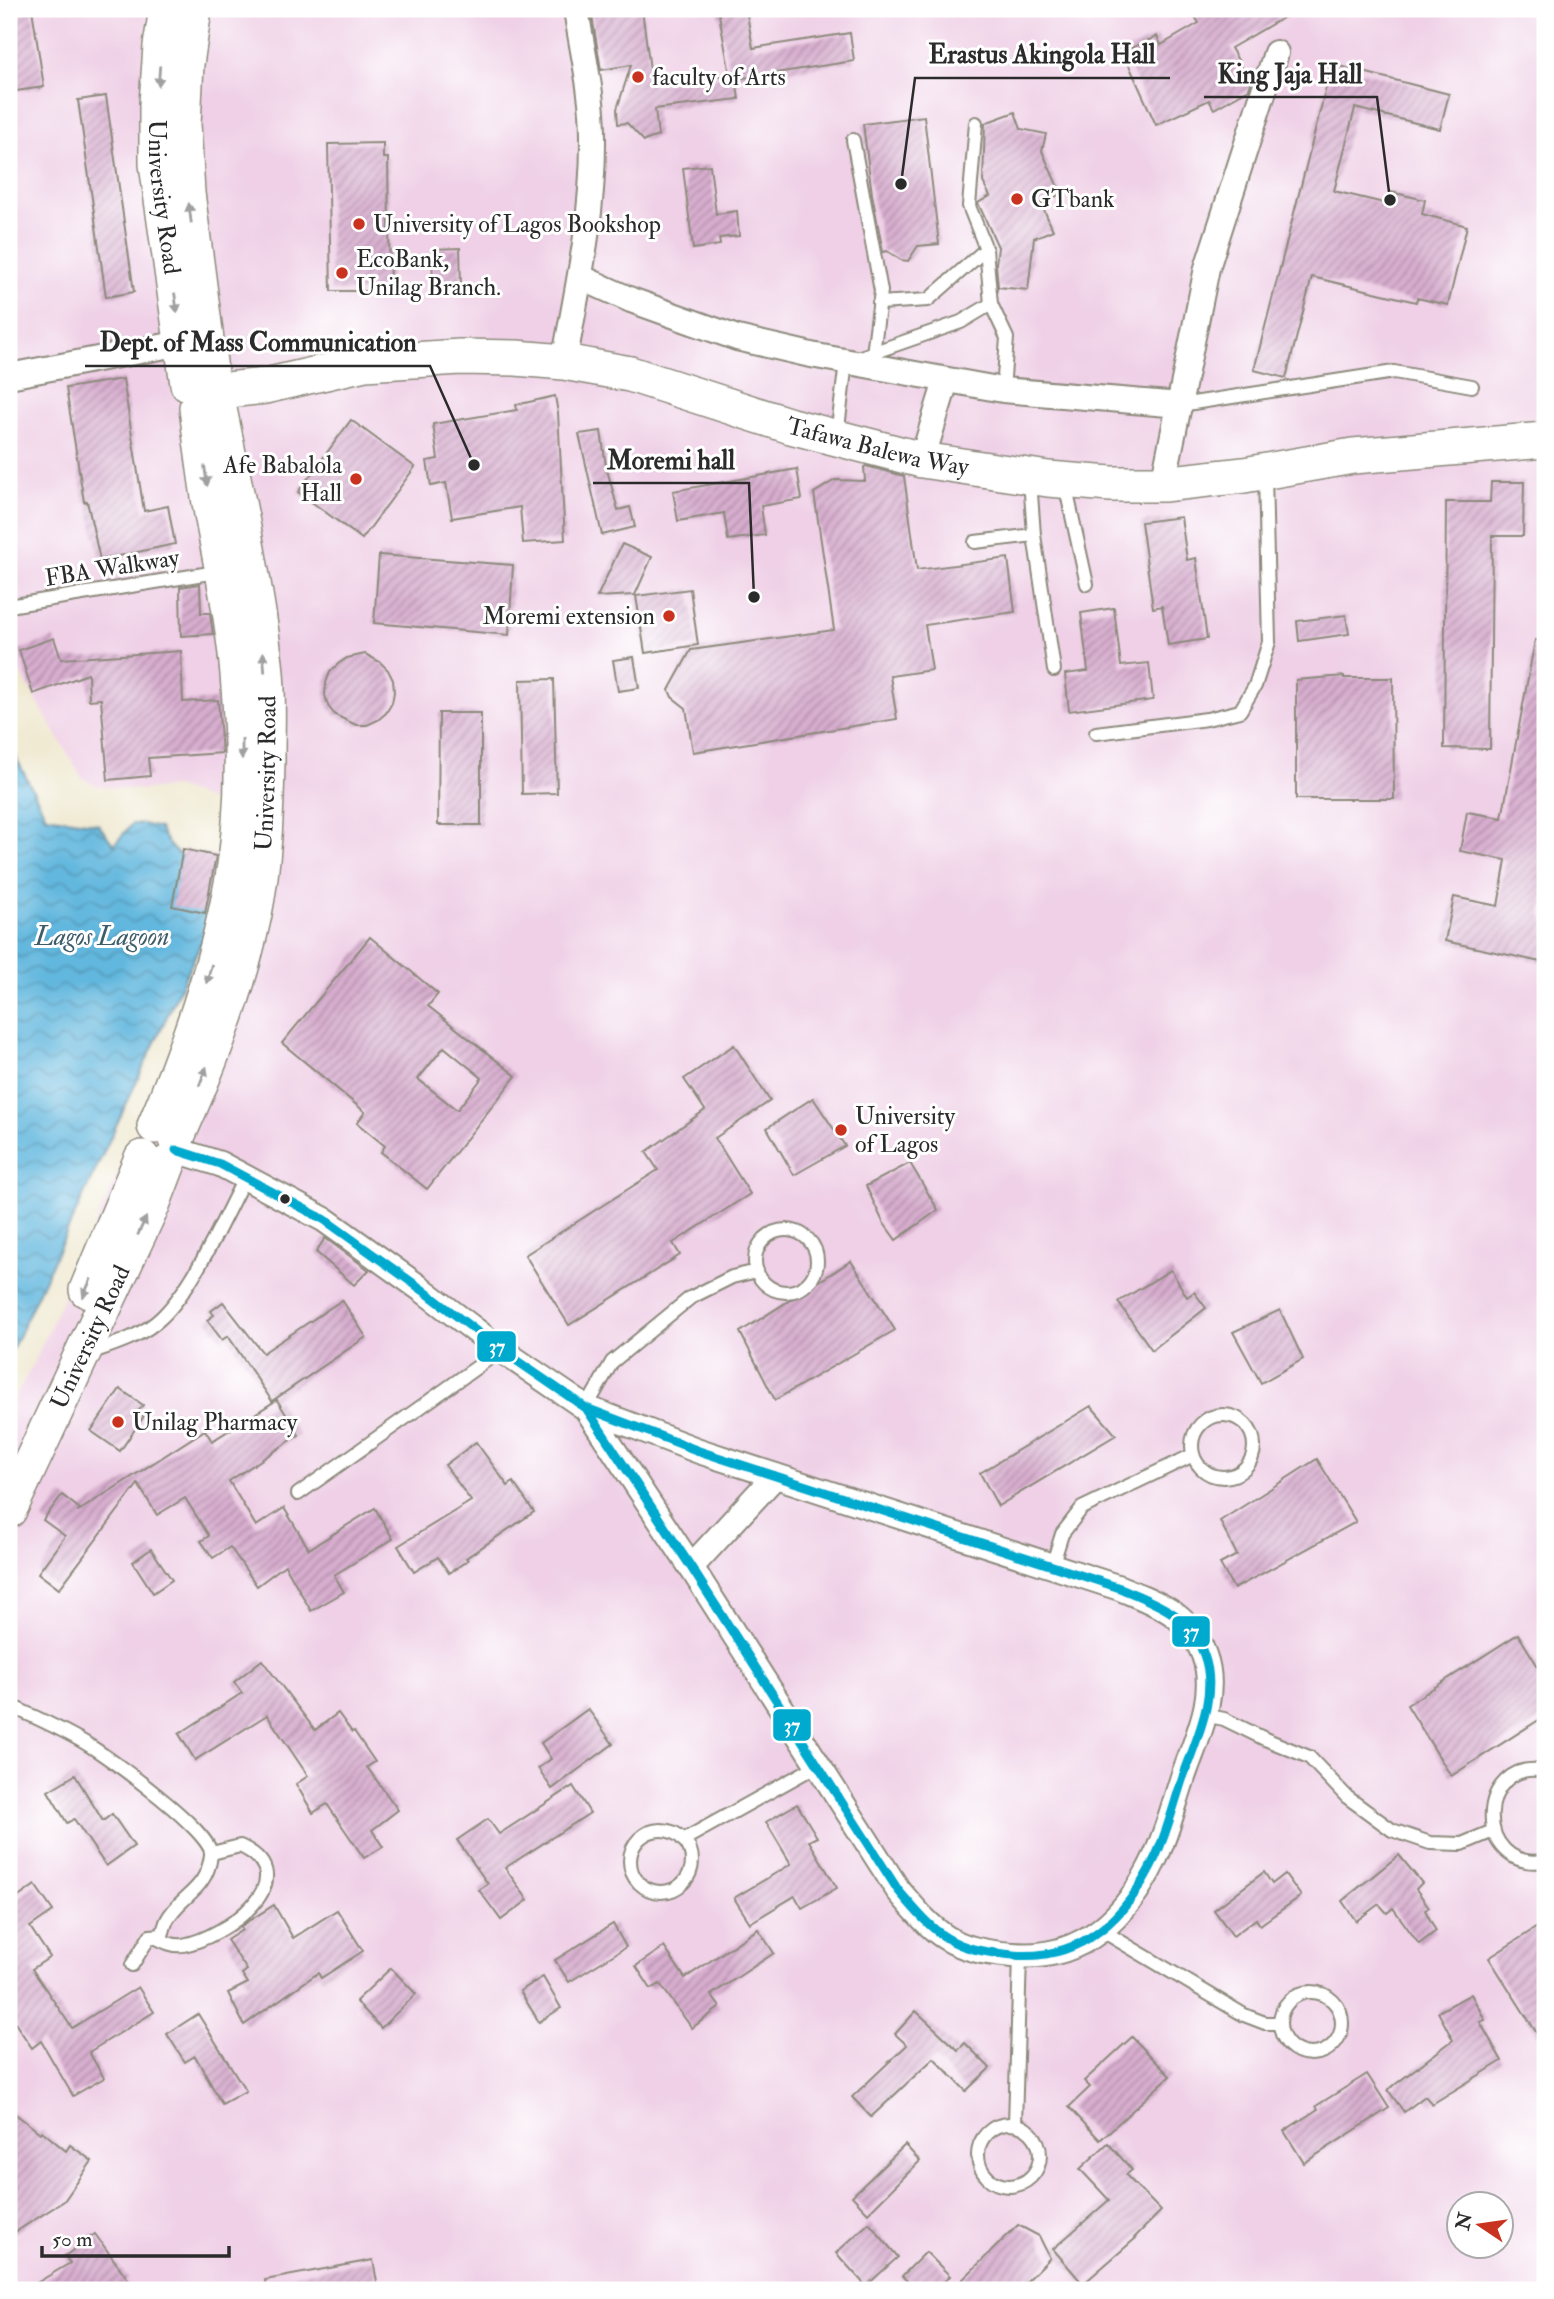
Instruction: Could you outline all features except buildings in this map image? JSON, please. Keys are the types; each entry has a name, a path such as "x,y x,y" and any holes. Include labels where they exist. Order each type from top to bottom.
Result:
{"main road":[{"name":"University Road","path":"9,1510 152,1205 176,1076 200,1007 233,877 242,752 239,686 230,605 237,569 210,501 207,392 193,341 157,164 157,104 167,9"},
{"name":"University Road","path":"193,341 183,124 186,64 194,9"},
{"name":"Tafawa Balewa Way","path":"207,392 265,386 365,363 460,357 564,362 630,374 791,426 922,460 1030,476 1111,484 1163,484 1353,456 1545,440"},
{"name":"University Road","path":"9,1460 89,1284 163,1147"}],"street":[{"path":"564,362 580,277 591,190 593,133 576,9"},
{"path":"1163,484 1207,268 1276,53"},
{"path":"580,277 631,300 737,338 846,362 1003,390 1180,405"},
{"path":"9,376 193,341"},
{"path":"922,460 946,381"},
{"path":"163,1147 220,1164 325,1220 501,1350 586,1408 775,1476 1120,1588 1169,1609 1189,1626 1204,1655 1210,1684 1204,1715 1156,1857 1119,1914 1101,1930 1074,1947 1031,1957 994,1954 952,1944 927,1925 898,1890 586,1408"},
{"path":"691,1567 775,1476"}],"lane":[{"path":"976,123 969,206 986,249 991,304 1007,338 1003,390"},
{"path":"853,140 881,291 873,354"},
{"path":"879,303 928,299 986,249"},
{"path":"836,438 846,362 961,322 991,304"},
{"path":"1180,405 1394,372 1472,386"},
{"path":"1096,733 1208,719 1240,711 1255,686 1269,642 1265,471"},
{"path":"1030,476 1034,535 1054,670"},
{"path":"1064,480 1087,584"},
{"path":"975,542 1034,535"},
{"name":"FBA Walkway","path":"9,606 237,569"},
{"path":"82,1355 123,1341 161,1319 187,1287 245,1177"},
{"path":"791,1231 808,1240 814,1249 816,1268 812,1278 797,1290 778,1291 768,1287 757,1271 757,1251 771,1234 791,1231"},
{"path":"586,1408 612,1362 690,1298 732,1277 757,1271"},
{"path":"298,1494 501,1350"},
{"path":"1228,1415 1237,1419 1251,1433 1253,1443 1249,1462 1242,1470 1233,1474 1214,1475 1205,1471 1193,1455 1194,1435 1207,1419 1228,1415"},
{"path":"1052,1566 1062,1534 1082,1508 1193,1455"},
{"path":"9,1705 104,1755 186,1819 208,1842 212,1853 202,1884 168,1918 162,1935 150,1936"},
{"path":"1204,1715 1224,1719 1309,1757 1348,1797 1392,1830 1430,1843 1462,1844 1493,1831"},
{"path":"683,1840 818,1765"},
{"path":"1545,1771 1524,1771 1510,1778 1499,1788 1491,1808 1493,1831 1501,1845 1512,1855 1527,1861 1545,1861"},
{"path":"655,1831 675,1834 683,1840 691,1858 687,1877 680,1885 672,1890 652,1891 636,1880 630,1861 637,1841 655,1831"},
{"path":"150,1936 178,1945 207,1937 228,1926 265,1891 267,1874 261,1860 251,1851 240,1846 212,1853"},
{"path":"1101,1930 1244,2015 1265,2023 1280,2023"},
{"path":"132,1965 150,1936"},
{"path":"1015,2124 1020,1956"},
{"path":"1316,1992 1334,2002 1342,2020 1341,2030 1331,2047 1312,2054 1294,2048 1287,2042 1280,2023 1287,2003 1296,1996 1316,1992"},
{"path":"1015,2124 1032,2134 1038,2143 1039,2162 1029,2179 1011,2186 1001,2185 992,2180 980,2165 978,2155 981,2144 994,2128 1015,2124"}],"shaded area":[{"name":"University of Lagos","path":"9,9 1545,9 1545,2290 9,2290 9,1409 37,1356 237,904 249,853 219,804 176,787 141,790 97,786 82,778 9,654"}],"water":[{"name":"Lagos Lagoon","path":"9,744 46,816 98,824 114,845 132,824 159,828 170,847 183,857 221,865 221,900 9,1356"}],"transit line":[{"name":"37","path":"176,1150 220,1164 325,1220 501,1350 586,1408 699,1451 1120,1588 1159,1605 1181,1620 1198,1641 1208,1670 1209,1686 1204,1717 1159,1848 1144,1879 1116,1916 1081,1943 1038,1955 1013,1955 974,1949 946,1938 924,1919 898,1890 586,1408"}],"place":[{"name":"faculty of Arts","path":"638,77"},
{"name":"Erastus Akingola Hall","path":"901,184"},
{"name":"GTbank","path":"1017,199"},
{"name":"King Jaja Hall","path":"1390,200"},
{"name":"University of Lagos Bookshop","path":"359,224"},
{"name":"EcoBank, Unilag Branch.","path":"342,273"},
{"name":"Dept. of Mass Communication","path":"474,465"},
{"name":"Afe Babalola Hall","path":"356,479"},
{"name":"Moremi hall","path":"754,597"},
{"name":"Moremi extension","path":"669,616"},
{"name":"University of Lagos","path":"841,1130"},
{"name":"Unilag Pharmacy","path":"118,1422"}]}
